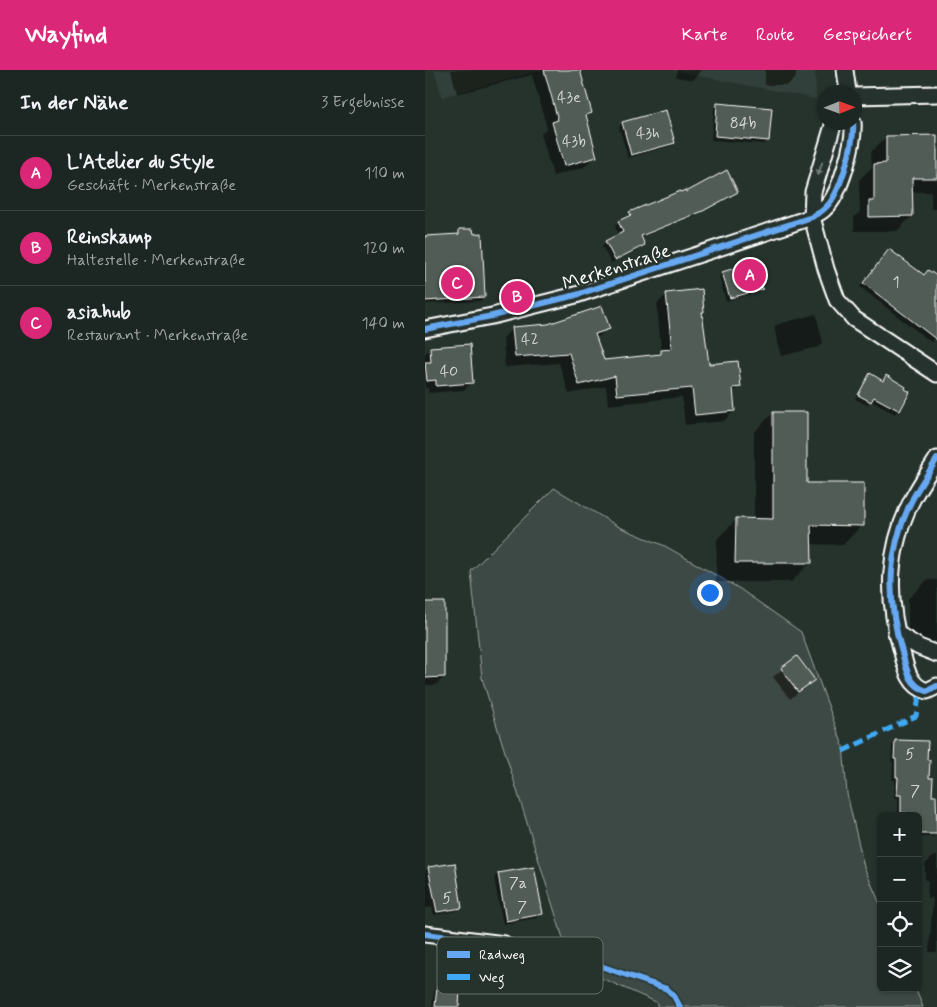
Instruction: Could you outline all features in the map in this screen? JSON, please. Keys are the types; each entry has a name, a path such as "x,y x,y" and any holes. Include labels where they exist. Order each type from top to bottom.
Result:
{"street":[{"path":"845,70 847,85"},
{"path":"862,96 937,94"},
{"path":"832,130 813,192 812,217 826,269 837,300 854,319 937,374"},
{"path":"812,217 827,208 837,189 848,159 854,130"},
{"name":"Merkenstraße","path":"425,329 492,316 577,295 812,217"},
{"path":"937,459 913,499 897,537 891,568 891,602 896,633 911,680 920,689 927,691 937,686"},
{"path":"896,633 937,654"},
{"path":"425,934 449,937"}],"shaded area":[{"path":"434,70 543,70 442,97"},
{"path":"670,70 815,70 816,99"},
{"path":"554,488 619,527 665,546 740,589 801,632 843,746 847,794 864,867 877,897 877,992 917,992 923,1007 658,1007 656,1002 603,979 603,937 563,937 482,678 471,571"}],"building":[{"path":"544,70 580,70 592,113 586,115 597,157 564,166 552,122 558,120"},
{"path":"717,103 772,108 769,141 715,136"},
{"path":"666,110 675,143 631,155 622,122"},
{"path":"937,135 937,178 912,178 913,216 869,217 869,201 874,201 874,164 886,163 886,136"},
{"path":"727,170 738,192 703,211 641,236 645,245 615,260 605,241 623,232 618,221 631,215 629,212 680,191 686,190 686,192"},
{"path":"459,229 473,229 474,234 482,233 485,297 425,301 425,236 459,234"},
{"path":"889,249 924,275 928,270 937,276 937,340 863,283"},
{"path":"755,262 763,289 730,298 722,272"},
{"path":"702,289 704,312 702,312 709,364 738,361 741,387 733,388 735,411 695,415 692,388 617,395 615,376 579,385 569,353 515,357 512,327 548,324 602,306 610,329 595,334 604,360 661,354 661,350 672,349 666,293"},
{"path":"470,344 473,383 436,386 436,380 427,381 425,362 431,362 430,347"},
{"path":"870,373 883,381 886,375 906,387 905,389 910,392 900,411 874,397 871,402 858,395"},
{"path":"773,412 807,412 807,483 864,483 864,526 811,525 812,563 735,563 736,518 773,519"},
{"path":"426,602 445,602 445,677 425,678"},
{"path":"797,656 815,680 798,692 781,668"},
{"path":"895,740 928,741 927,760 930,760 929,778 933,778 932,796 936,796 937,834 922,834 922,812 901,812 901,795 897,795 898,777 896,777 896,759 894,759"},
{"path":"455,863 462,908 437,912 428,867"},
{"path":"534,867 543,914 506,921 498,873"},
{"path":"437,986 437,994 460,994 459,1007 435,1007"}],"marked path":[{"path":"843,751 916,716 920,689"}],"cycle path":[{"path":"425,329 492,316 576,295 812,217 831,202 836,192 849,154 853,130"},
{"path":"937,459 904,517 898,536 892,574 893,612 909,676 921,689 927,691 937,686"},
{"path":"425,934 449,937"},
{"path":"603,967 667,989 674,996 680,1007"}],"place":[{"name":"L'Atelier du Style","path":"750,275"},
{"name":"asiahub","path":"457,283"},
{"name":"Reinskamp","path":"517,297"}]}
